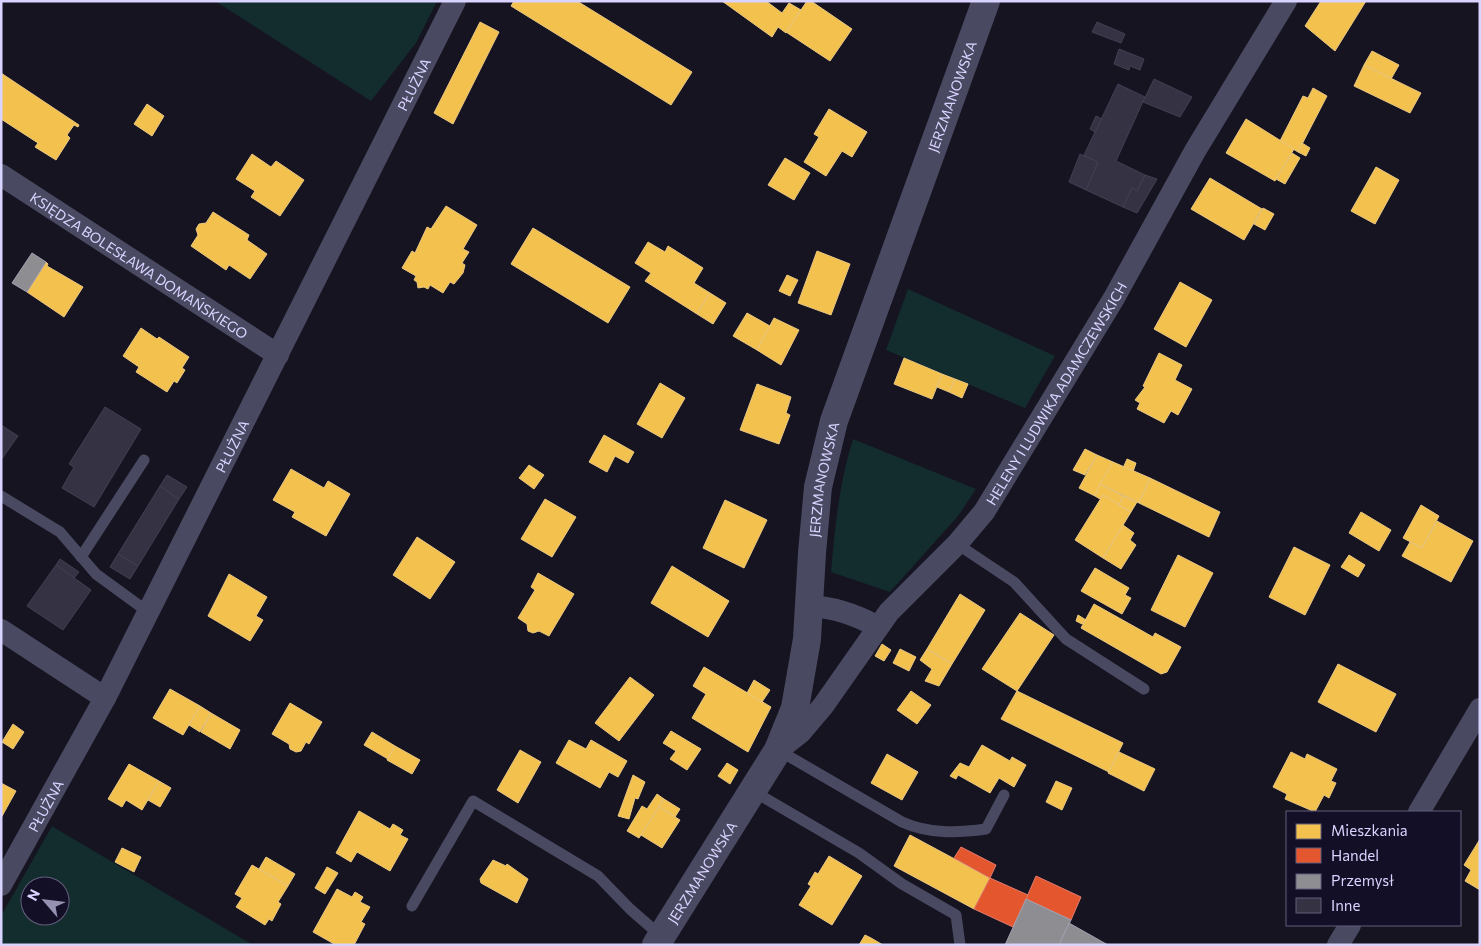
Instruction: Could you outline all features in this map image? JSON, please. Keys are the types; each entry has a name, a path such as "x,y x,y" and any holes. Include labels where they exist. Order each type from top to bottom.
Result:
{"street":[{"name":"PŁUŻNA","path":"1,885 105,698 455,1"},
{"name":"JERZMANOWSKA","path":"659,941 778,750 795,708 802,680 807,639 818,487 834,421 986,1"},
{"name":"HELENY I LUDWIKA ADAMCZEWSKICH","path":"778,750 801,732 818,712 884,619 957,544 984,512 1114,298 1195,152 1286,1"},
{"name":"KSIĘDZA BOLESŁAWA DOMAŃSKIEGO","path":"1,175 278,355"},
{"path":"808,606 822,606 884,619"},
{"path":"1,630 105,698"},
{"path":"1420,811 1480,709"},
{"path":"1338,945 1349,926"}],"lane":[{"path":"81,557 144,460"},
{"path":"1,496 60,532 96,574 148,612"},
{"path":"957,544 1014,582 1066,639 1144,689"},
{"path":"778,750 894,818 919,830 960,832 986,829 1004,795"},
{"path":"753,791 851,848 902,884 956,915 960,945"},
{"path":"412,906 472,802 598,876 659,941"}],"green space":[{"path":"215,1 437,1 416,43 371,101"},
{"path":"908,289 1055,356 1025,408 886,350"},
{"path":"853,439 976,489 958,516 890,592 831,572 841,489"},
{"path":"52,826 253,945 1,945 1,916 20,882 20,926 70,926 70,876 24,876"}],"building: Mieszkania":[{"path":"514,1 577,1 692,72 671,105 511,6"},
{"path":"722,1 766,1 782,13 789,3 801,10 786,33 778,27 772,37"},
{"path":"807,1 811,1 852,29 830,61 786,32"},
{"path":"1321,1 1366,1 1335,51 1305,26"},
{"path":"480,22 499,32 453,124 434,113"},
{"path":"1372,51 1399,65 1391,79 1364,65"},
{"path":"1364,65 1421,93 1410,113 1354,86"},
{"path":"1,73 79,125 78,127 74,125 67,135 70,138 56,160 35,147 38,143 1,119"},
{"path":"1313,88 1327,96 1298,152 1280,141 1303,96 1308,98"},
{"path":"147,104 164,116 152,136 134,124"},
{"path":"829,109 867,132 852,157 842,151 826,176 804,162 819,137 814,134"},
{"path":"1246,119 1294,149 1275,181 1226,153"},
{"path":"1302,143 1310,148 1306,156 1298,152"},
{"path":"1292,153 1300,158 1285,184 1276,179"},
{"path":"252,154 271,167 276,161 304,180 280,216 251,197 255,191 236,179"},
{"path":"785,158 810,173 794,200 768,185"},
{"path":"1376,167 1399,180 1375,224 1351,211"},
{"path":"1210,178 1262,209 1244,240 1191,209"},
{"path":"446,206 477,225 463,249 469,252 462,263 465,265 463,273 454,284 450,282 443,293 430,285 428,289 424,287 418,288 417,282 414,280 416,276 402,268 412,251 415,253 427,227 431,229"},
{"path":"1263,208 1274,214 1265,230 1254,224"},
{"path":"213,212 249,235 247,240 267,254 250,279 229,265 226,270 191,246 198,235 196,229 199,224 206,223"},
{"path":"533,228 630,287 608,323 511,264"},
{"path":"648,242 665,252 668,246 703,268 694,283 710,293 697,314 645,281 651,273 635,263"},
{"path":"817,251 850,264 831,315 798,303"},
{"path":"46,262 47,266 83,287 64,317 27,292"},
{"path":"787,275 798,280 790,296 779,291"},
{"path":"1180,282 1212,300 1186,347 1154,329"},
{"path":"710,293 726,303 713,324 697,314"},
{"path":"747,313 770,326 757,350 733,336"},
{"path":"774,318 799,330 781,365 757,350"},
{"path":"141,328 157,339 159,337 189,357 182,368 185,370 177,383 174,381 167,392 136,372 139,367 123,356"},
{"path":"1159,353 1182,365 1175,380 1192,389 1178,415 1171,411 1164,423 1137,409 1140,403 1135,400 1145,387 1143,386"},
{"path":"904,358 942,374 932,399 894,384"},
{"path":"942,374 955,379 949,392 937,387"},
{"path":"955,379 968,384 962,398 949,392"},
{"path":"660,383 685,398 662,438 637,424"},
{"path":"757,384 791,397 786,413 790,415 779,444 740,430"},
{"path":"604,435 634,452 628,463 615,456 607,472 589,462"},
{"path":"1085,449 1097,455 1085,475 1073,470"},
{"path":"1097,455 1113,462 1095,496 1079,488"},
{"path":"1127,459 1136,463 1133,472 1123,468"},
{"path":"1113,462 1150,478 1139,503 1100,484"},
{"path":"529,465 544,475 534,489 519,478"},
{"path":"291,469 324,488 328,481 350,494 326,536 292,517 295,512 273,500"},
{"path":"1150,478 1220,512 1209,537 1139,503"},
{"path":"1100,484 1123,496 1119,505 1103,495 1100,499 1095,496"},
{"path":"1103,495 1131,512 1103,558 1075,540"},
{"path":"1123,496 1137,502 1131,512 1119,505"},
{"path":"545,499 576,517 552,557 521,539"},
{"path":"725,500 767,520 744,568 703,548"},
{"path":"1421,505 1439,516 1422,548 1403,538"},
{"path":"1361,512 1391,530 1379,551 1349,533"},
{"path":"1437,521 1473,541 1451,582 1402,556 1410,542 1422,548"},
{"path":"1123,525 1134,533 1130,540 1136,545 1121,569 1103,558"},
{"path":"417,537 455,562 430,599 393,575"},
{"path":"1294,547 1330,565 1305,615 1269,597"},
{"path":"1178,555 1213,573 1185,627 1151,610"},
{"path":"1349,555 1365,565 1358,577 1341,567"},
{"path":"672,566 729,601 708,637 651,603"},
{"path":"1095,568 1129,588 1125,595 1131,598 1122,614 1081,591"},
{"path":"538,573 574,594 549,636 539,631 533,633 528,631 527,624 518,618 535,590 531,587"},
{"path":"229,574 267,597 256,616 263,620 250,641 208,616"},
{"path":"960,594 985,610 952,664 927,649"},
{"path":"1094,604 1153,637 1155,633 1181,647 1167,672 1161,674 1081,628"},
{"path":"1020,613 1054,635 1017,691 982,669"},
{"path":"1078,615 1086,620 1082,624 1076,621"},
{"path":"882,644 891,650 884,661 875,656"},
{"path":"900,649 916,657 909,671 893,663"},
{"path":"927,649 952,664 939,686 925,681 932,669 920,660"},
{"path":"1338,664 1396,694 1376,732 1318,702"},
{"path":"704,667 771,707 748,752 692,718 706,694 693,686"},
{"path":"630,677 654,695 619,741 595,723"},
{"path":"754,680 770,690 762,702 747,693"},
{"path":"170,689 200,706 183,735 153,718"},
{"path":"911,691 931,705 917,724 897,710"},
{"path":"1017,691 1123,743 1109,772 1001,719"},
{"path":"290,703 322,722 309,744 306,742 301,751 296,752 290,749 289,744 272,734"},
{"path":"200,706 211,713 200,732 189,725"},
{"path":"211,713 240,730 230,749 201,732"},
{"path":"13,724 24,732 13,749 2,742"},
{"path":"671,731 701,749 687,770 670,759 676,751 663,743"},
{"path":"372,732 395,746 388,759 364,745"},
{"path":"569,740 586,749 591,740 627,761 618,777 609,772 600,788 556,763"},
{"path":"982,745 1010,761 1012,757 1026,765 1014,787 999,778 990,793 958,775 956,779 950,776 960,763 969,767"},
{"path":"395,746 420,760 412,774 387,760"},
{"path":"520,750 541,762 518,803 497,790"},
{"path":"1119,752 1155,769 1144,791 1108,773"},
{"path":"1291,752 1305,759 1307,754 1337,769 1331,781 1336,783 1329,798 1324,795 1316,811 1285,799 1287,794 1273,787"},
{"path":"887,754 918,772 902,800 871,783"},
{"path":"727,763 738,770 730,784 718,776"},
{"path":"129,764 159,781 142,810 126,800 122,807 108,799"},
{"path":"633,775 645,782 638,799 635,798 629,819 618,816"},
{"path":"159,781 171,788 160,807 148,800"},
{"path":"1056,781 1072,788 1062,810 1046,802"},
{"path":"1,783 16,791 1,818"},
{"path":"657,794 664,799 639,838 627,831 642,806 647,809"},
{"path":"664,799 680,809 675,817 659,807"},
{"path":"659,807 680,820 662,848 641,835"},
{"path":"359,811 390,829 393,824 403,830 400,835 408,839 390,871 357,852 351,862 336,853"},
{"path":"910,835 990,878 974,909 894,866"},
{"path":"1480,839 1480,890 1465,881 1471,870 1464,865"},
{"path":"122,848 141,857 134,872 115,862"},
{"path":"829,856 862,876 832,925 799,905 811,886 808,884 815,872 818,874"},
{"path":"266,857 295,874 288,886 259,869"},
{"path":"493,860 506,866 507,864 528,879 517,903 481,883 480,879"},
{"path":"252,865 288,886 278,902 281,904 272,921 269,919 265,925 236,907 242,898 235,894"},
{"path":"327,867 338,873 325,894 315,888"},
{"path":"337,889 352,897 355,892 363,897 360,902 370,907 361,922 365,924 354,945 336,945 313,932"},
{"path":"865,935 871,938 883,945 859,945"}],"building: Handel":[{"path":"961,847 996,865 990,878 954,858"},
{"path":"1036,876 1081,897 1071,920 1026,899"},
{"path":"990,878 1028,895 1013,927 974,909"}],"building: Przemysł":[{"path":"32,253 46,262 27,292 12,283"},
{"path":"1026,899 1071,920 1059,945 1005,945"},
{"path":"1069,923 1108,945 1059,945"}],"building: Inne":[{"path":"1097,22 1125,34 1121,43 1092,32"},
{"path":"1119,49 1144,59 1140,70 1130,66 1129,70 1114,64"},
{"path":"1154,79 1192,97 1180,117 1143,102"},
{"path":"1118,84 1145,97 1116,161 1145,175 1137,191 1132,188 1123,207 1086,190 1098,162 1084,155"},
{"path":"1096,116 1102,119 1095,132 1090,129"},
{"path":"1080,154 1098,162 1086,190 1069,182"},
{"path":"1145,175 1157,179 1137,213 1123,207 1132,188 1137,191"},
{"path":"105,407 141,429 94,507 62,488 74,467 69,464"},
{"path":"1,425 18,436 1,460"},
{"path":"167,475 187,487 179,499 160,486"},
{"path":"160,486 179,499 138,566 118,554"},
{"path":"118,554 138,566 130,579 110,567"},
{"path":"60,559 79,572 74,578 56,565"},
{"path":"56,565 91,590 63,630 27,606"}]}
